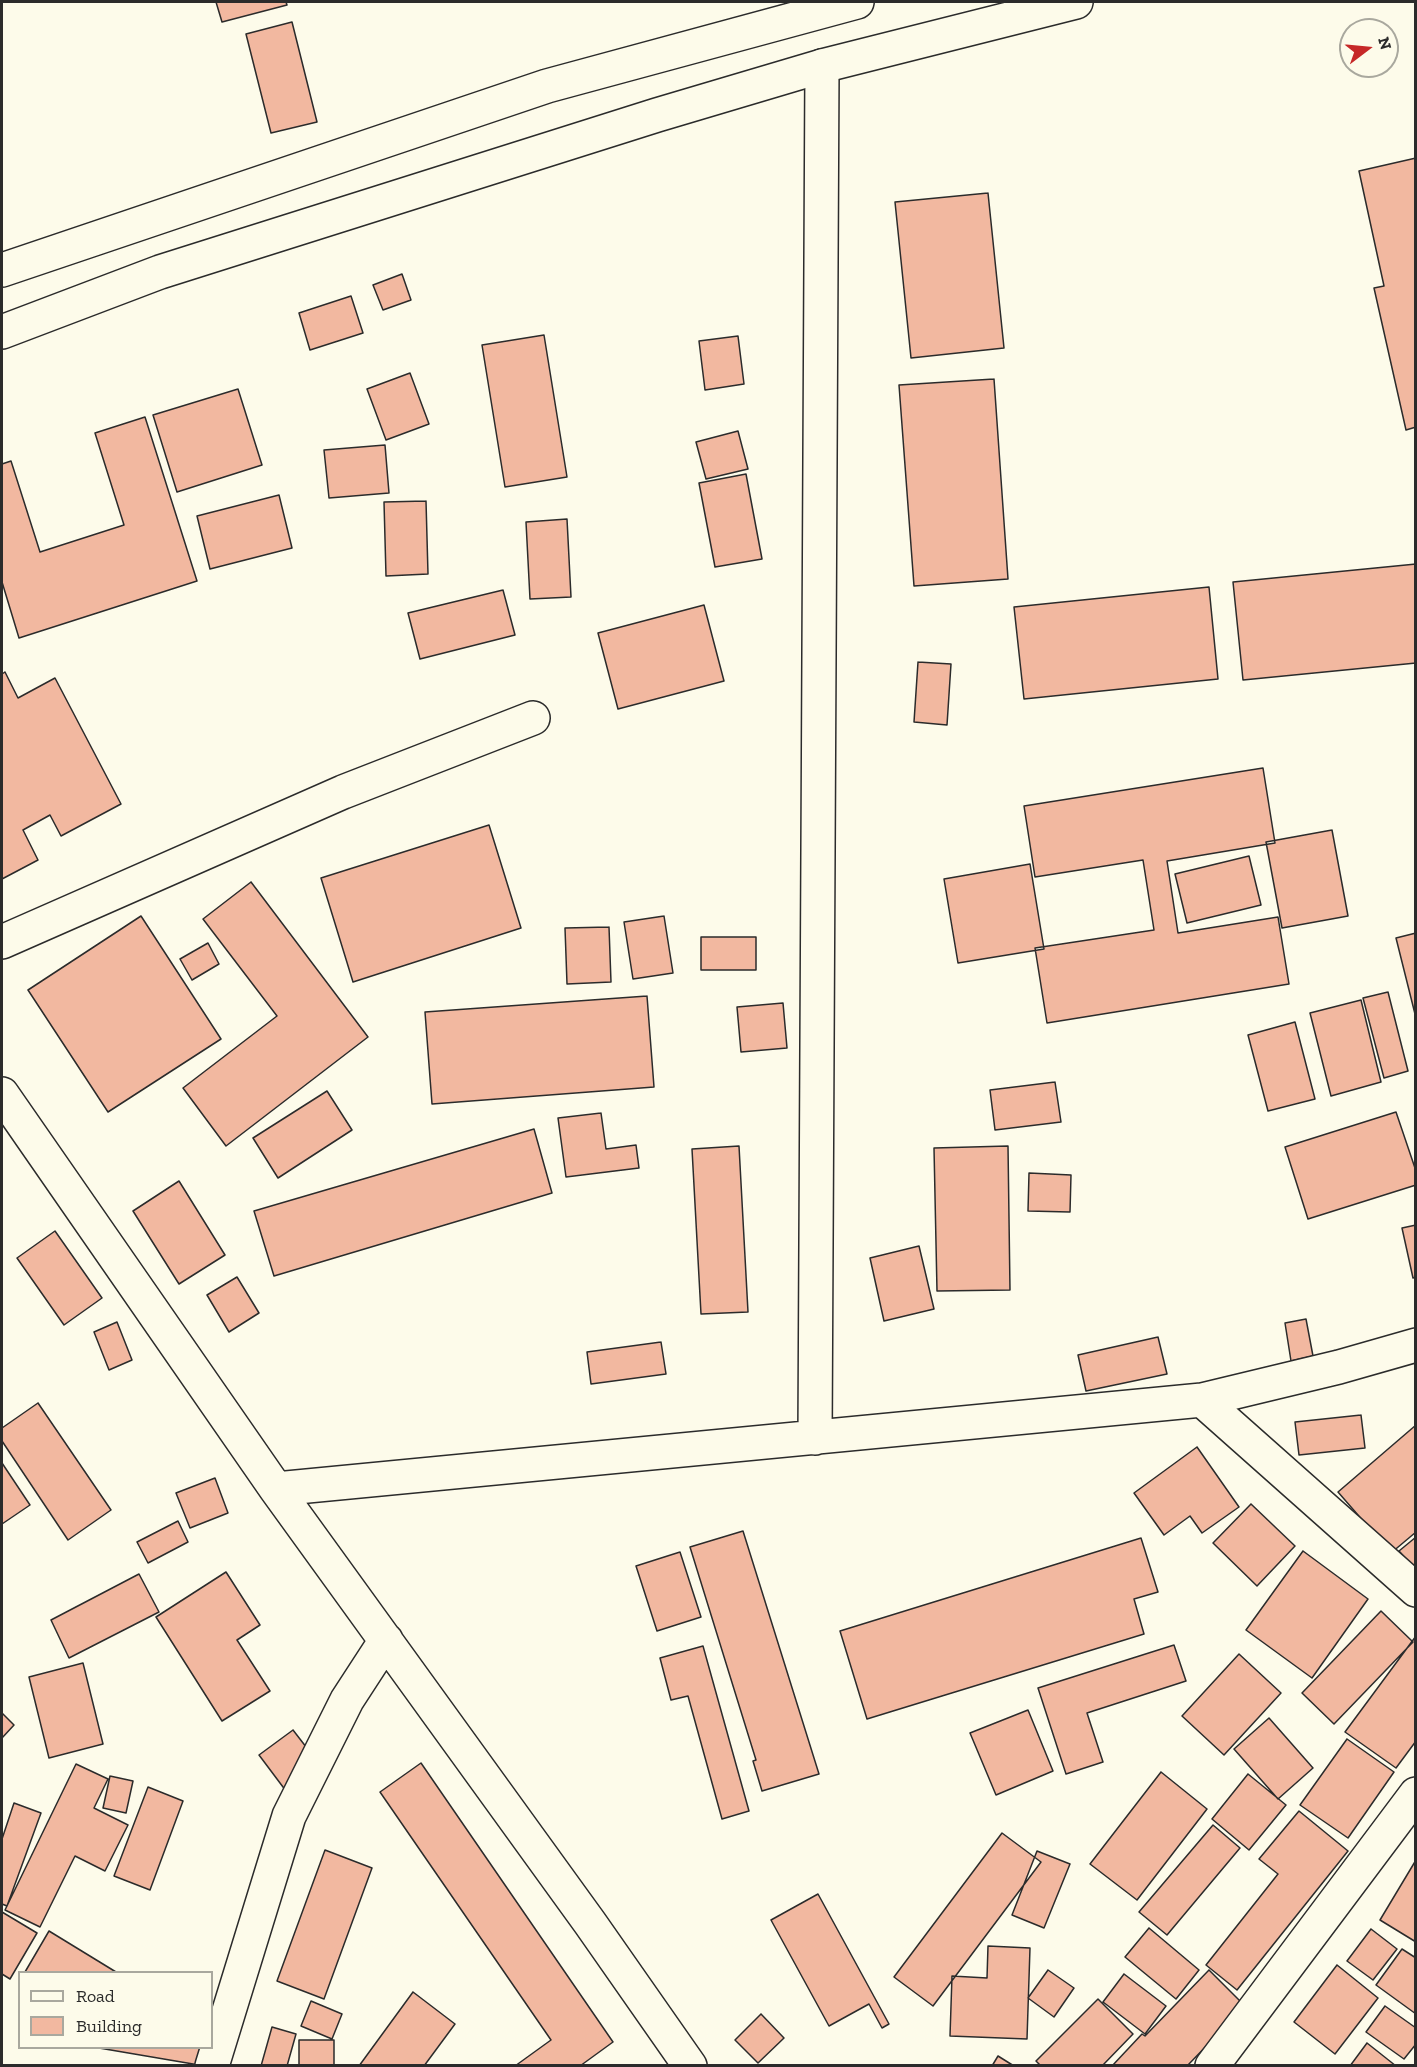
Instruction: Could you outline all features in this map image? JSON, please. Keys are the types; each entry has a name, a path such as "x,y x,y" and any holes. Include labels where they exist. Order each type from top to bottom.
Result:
{"main road":[{"path":"2,332 160,272 657,115 822,66 1076,2"},
{"path":"2,270 547,86 840,4"},
{"path":"815,1438 822,66"},
{"path":"2,942 343,792 533,718"},
{"path":"2,1094 276,1489 583,1913 690,2066"},
{"path":"276,1489 1202,1400 1339,1367 1416,1345"},
{"path":"1202,1400 1416,1590"},
{"path":"212,2066 289,1816 347,1700 386,1640"},
{"path":"1212,2066 1416,1794"}],"building":[{"path":"216,2 286,2 287,5 222,22"},
{"path":"292,22 317,122 271,133 246,34"},
{"path":"1416,158 1416,427 1406,430 1374,288 1384,286 1359,171"},
{"path":"988,193 1004,348 911,358 895,202"},
{"path":"402,274 411,300 383,310 373,285"},
{"path":"351,296 363,333 310,350 299,313"},
{"path":"544,335 567,477 505,487 482,345"},
{"path":"738,336 744,384 705,390 699,341"},
{"path":"410,373 429,424 386,440 367,389"},
{"path":"994,379 1008,579 914,586 899,385"},
{"path":"238,389 262,465 177,492 153,415"},
{"path":"145,417 197,581 19,638 2,582 2,464 11,461 40,552 124,525 95,433"},
{"path":"738,431 748,469 706,479 696,442"},
{"path":"385,445 389,493 329,498 324,450"},
{"path":"746,474 762,559 715,567 699,483"},
{"path":"279,495 292,548 210,569 197,516"},
{"path":"426,501 428,574 386,576 384,502"},
{"path":"567,519 571,597 530,599 526,522"},
{"path":"1416,564 1416,663 1243,680 1233,582"},
{"path":"1209,587 1218,679 1024,699 1014,607"},
{"path":"503,590 515,635 420,659 408,613"},
{"path":"704,605 724,681 618,709 598,633"},
{"path":"918,662 951,664 947,725 914,722"},
{"path":"5,672 18,698 55,678 121,804 61,836 50,815 23,830 38,860 2,879 2,674"},
{"path":"1263,768 1275,843 1167,861 1178,933 1278,917 1289,984 1047,1023 1035,948 1154,930 1143,860 1035,877 1024,806"},
{"path":"489,825 521,928 353,982 321,878"},
{"path":"1332,830 1348,916 1282,928 1266,842"},
{"path":"1249,856 1261,905 1187,923 1175,874"},
{"path":"1030,864 1044,949 958,963 944,879"},
{"path":"251,882 368,1037 226,1146 183,1088 277,1016 203,919"},
{"path":"141,916 221,1039 108,1112 28,990"},
{"path":"664,916 673,973 633,979 624,922"},
{"path":"609,927 611,982 567,984 565,928"},
{"path":"1416,933 1416,1018 1396,938"},
{"path":"701,937 756,937 756,970 701,970"},
{"path":"208,943 219,964 192,980 180,959"},
{"path":"1388,992 1408,1071 1384,1078 1363,998"},
{"path":"647,996 654,1087 432,1104 425,1012"},
{"path":"1361,1000 1381,1082 1331,1096 1310,1013"},
{"path":"783,1003 787,1048 741,1052 737,1007"},
{"path":"1295,1022 1315,1099 1268,1111 1248,1035"},
{"path":"1055,1082 1061,1122 995,1130 990,1090"},
{"path":"327,1091 352,1130 278,1178 253,1138"},
{"path":"1396,1112 1416,1171 1416,1185 1308,1219 1285,1147"},
{"path":"601,1113 606,1149 636,1145 639,1168 566,1177 558,1118"},
{"path":"534,1129 552,1193 274,1276 254,1211"},
{"path":"739,1146 748,1312 701,1314 692,1149"},
{"path":"1008,1146 1010,1290 937,1291 934,1148"},
{"path":"1029,1173 1071,1175 1070,1212 1028,1211"},
{"path":"179,1181 225,1255 179,1284 133,1211"},
{"path":"1416,1225 1416,1277 1413,1278 1402,1228"},
{"path":"55,1231 102,1298 64,1325 17,1258"},
{"path":"919,1246 934,1309 884,1321 870,1258"},
{"path":"237,1277 259,1313 229,1332 207,1295"},
{"path":"1306,1319 1313,1356 1291,1361 1285,1323"},
{"path":"117,1322 132,1360 109,1370 94,1332"},
{"path":"1158,1337 1167,1374 1086,1391 1078,1355"},
{"path":"661,1342 666,1374 591,1384 587,1352"},
{"path":"38,1403 111,1510 68,1540 2,1441 2,1428"},
{"path":"1361,1415 1365,1448 1299,1455 1295,1422"},
{"path":"1416,1425 1416,1532 1391,1553 1338,1492"},
{"path":"1197,1447 1239,1507 1202,1533 1190,1516 1164,1535 1134,1493"},
{"path":"2,1463 30,1505 2,1524"},
{"path":"215,1478 228,1513 190,1528 176,1493"},
{"path":"1251,1504 1295,1546 1257,1586 1213,1543"},
{"path":"178,1521 188,1542 148,1563 137,1542"},
{"path":"743,1531 819,1774 762,1791 753,1761 756,1760 690,1547"},
{"path":"1416,1537 1416,1570 1399,1551"},
{"path":"1141,1538 1158,1592 1134,1599 1144,1634 867,1719 840,1631"},
{"path":"1303,1551 1368,1599 1312,1678 1246,1630"},
{"path":"680,1552 701,1617 657,1631 636,1566"},
{"path":"226,1572 260,1625 237,1640 270,1691 222,1721 156,1617"},
{"path":"139,1574 159,1612 69,1658 51,1620"},
{"path":"1381,1611 1413,1642 1334,1724 1302,1693"},
{"path":"1416,1636 1416,1741 1396,1768 1345,1732"},
{"path":"1174,1645 1186,1681 1087,1713 1103,1762 1066,1774 1038,1688"},
{"path":"703,1646 749,1811 722,1819 688,1696 671,1700 660,1658"},
{"path":"1239,1654 1281,1693 1224,1755 1182,1716"},
{"path":"83,1663 103,1744 49,1758 29,1677"},
{"path":"1028,1710 1053,1771 996,1795 970,1733"},
{"path":"2,1713 14,1725 2,1738"},
{"path":"1269,1718 1313,1768 1278,1799 1234,1749"},
{"path":"293,1730 320,1765 286,1791 259,1755"},
{"path":"1347,1739 1394,1772 1348,1838 1300,1805"},
{"path":"421,1763 613,2042 580,2066 515,2066 551,2040 380,1792"},
{"path":"76,1764 108,1779 94,1808 128,1825 105,1871 75,1856 40,1927 5,1910"},
{"path":"1161,1772 1207,1809 1137,1900 1090,1864"},
{"path":"1248,1774 1286,1805 1249,1850 1212,1819"},
{"path":"110,1776 133,1781 126,1813 103,1808"},
{"path":"148,1787 183,1801 150,1890 114,1876"},
{"path":"14,1803 41,1813 7,1906 2,1904 2,1839"},
{"path":"1299,1811 1348,1851 1237,1990 1206,1965 1278,1874 1259,1859"},
{"path":"1213,1825 1240,1848 1167,1935 1139,1912"},
{"path":"1002,1833 1041,1862 933,2006 894,1977"},
{"path":"325,1850 372,1868 324,1999 277,1981"},
{"path":"1037,1851 1070,1864 1044,1928 1012,1915"},
{"path":"1416,1860 1416,1942 1380,1920"},
{"path":"818,1894 889,2024 882,2028 869,2004 829,2026 771,1920"},
{"path":"2,1912 37,1933 10,1979 2,1974"},
{"path":"1149,1928 1199,1970 1176,1999 1125,1957"},
{"path":"1371,1929 1397,1949 1373,1980 1347,1961"},
{"path":"49,1931 114,1971 26,1971"},
{"path":"988,1946 1030,1948 1027,2039 950,2036 952,1976 987,1978"},
{"path":"1402,1949 1416,1958 1416,2014 1376,1985"},
{"path":"1337,1965 1378,1998 1335,2054 1294,2022"},
{"path":"1048,1970 1074,1988 1054,2017 1028,1998"},
{"path":"1209,1970 1245,2006 1187,2066 1112,2066 1142,2034 1145,2036"},
{"path":"1124,1974 1166,2006 1145,2034 1103,2002"},
{"path":"413,1992 455,2024 424,2066 359,2066"},
{"path":"1098,1999 1133,2034 1102,2066 1041,2066 1036,2061"},
{"path":"311,2001 342,2014 332,2039 301,2026"},
{"path":"1385,2006 1416,2028 1416,2044 1404,2059 1366,2032"},
{"path":"761,2014 784,2038 758,2063 735,2040"},
{"path":"272,2027 296,2034 287,2066 261,2066"},
{"path":"299,2040 334,2040 334,2066 299,2066"},
{"path":"1367,2043 1396,2066 1350,2066"},
{"path":"105,2049 202,2049 199,2065"},
{"path":"998,2056 1014,2066 992,2066"}]}
